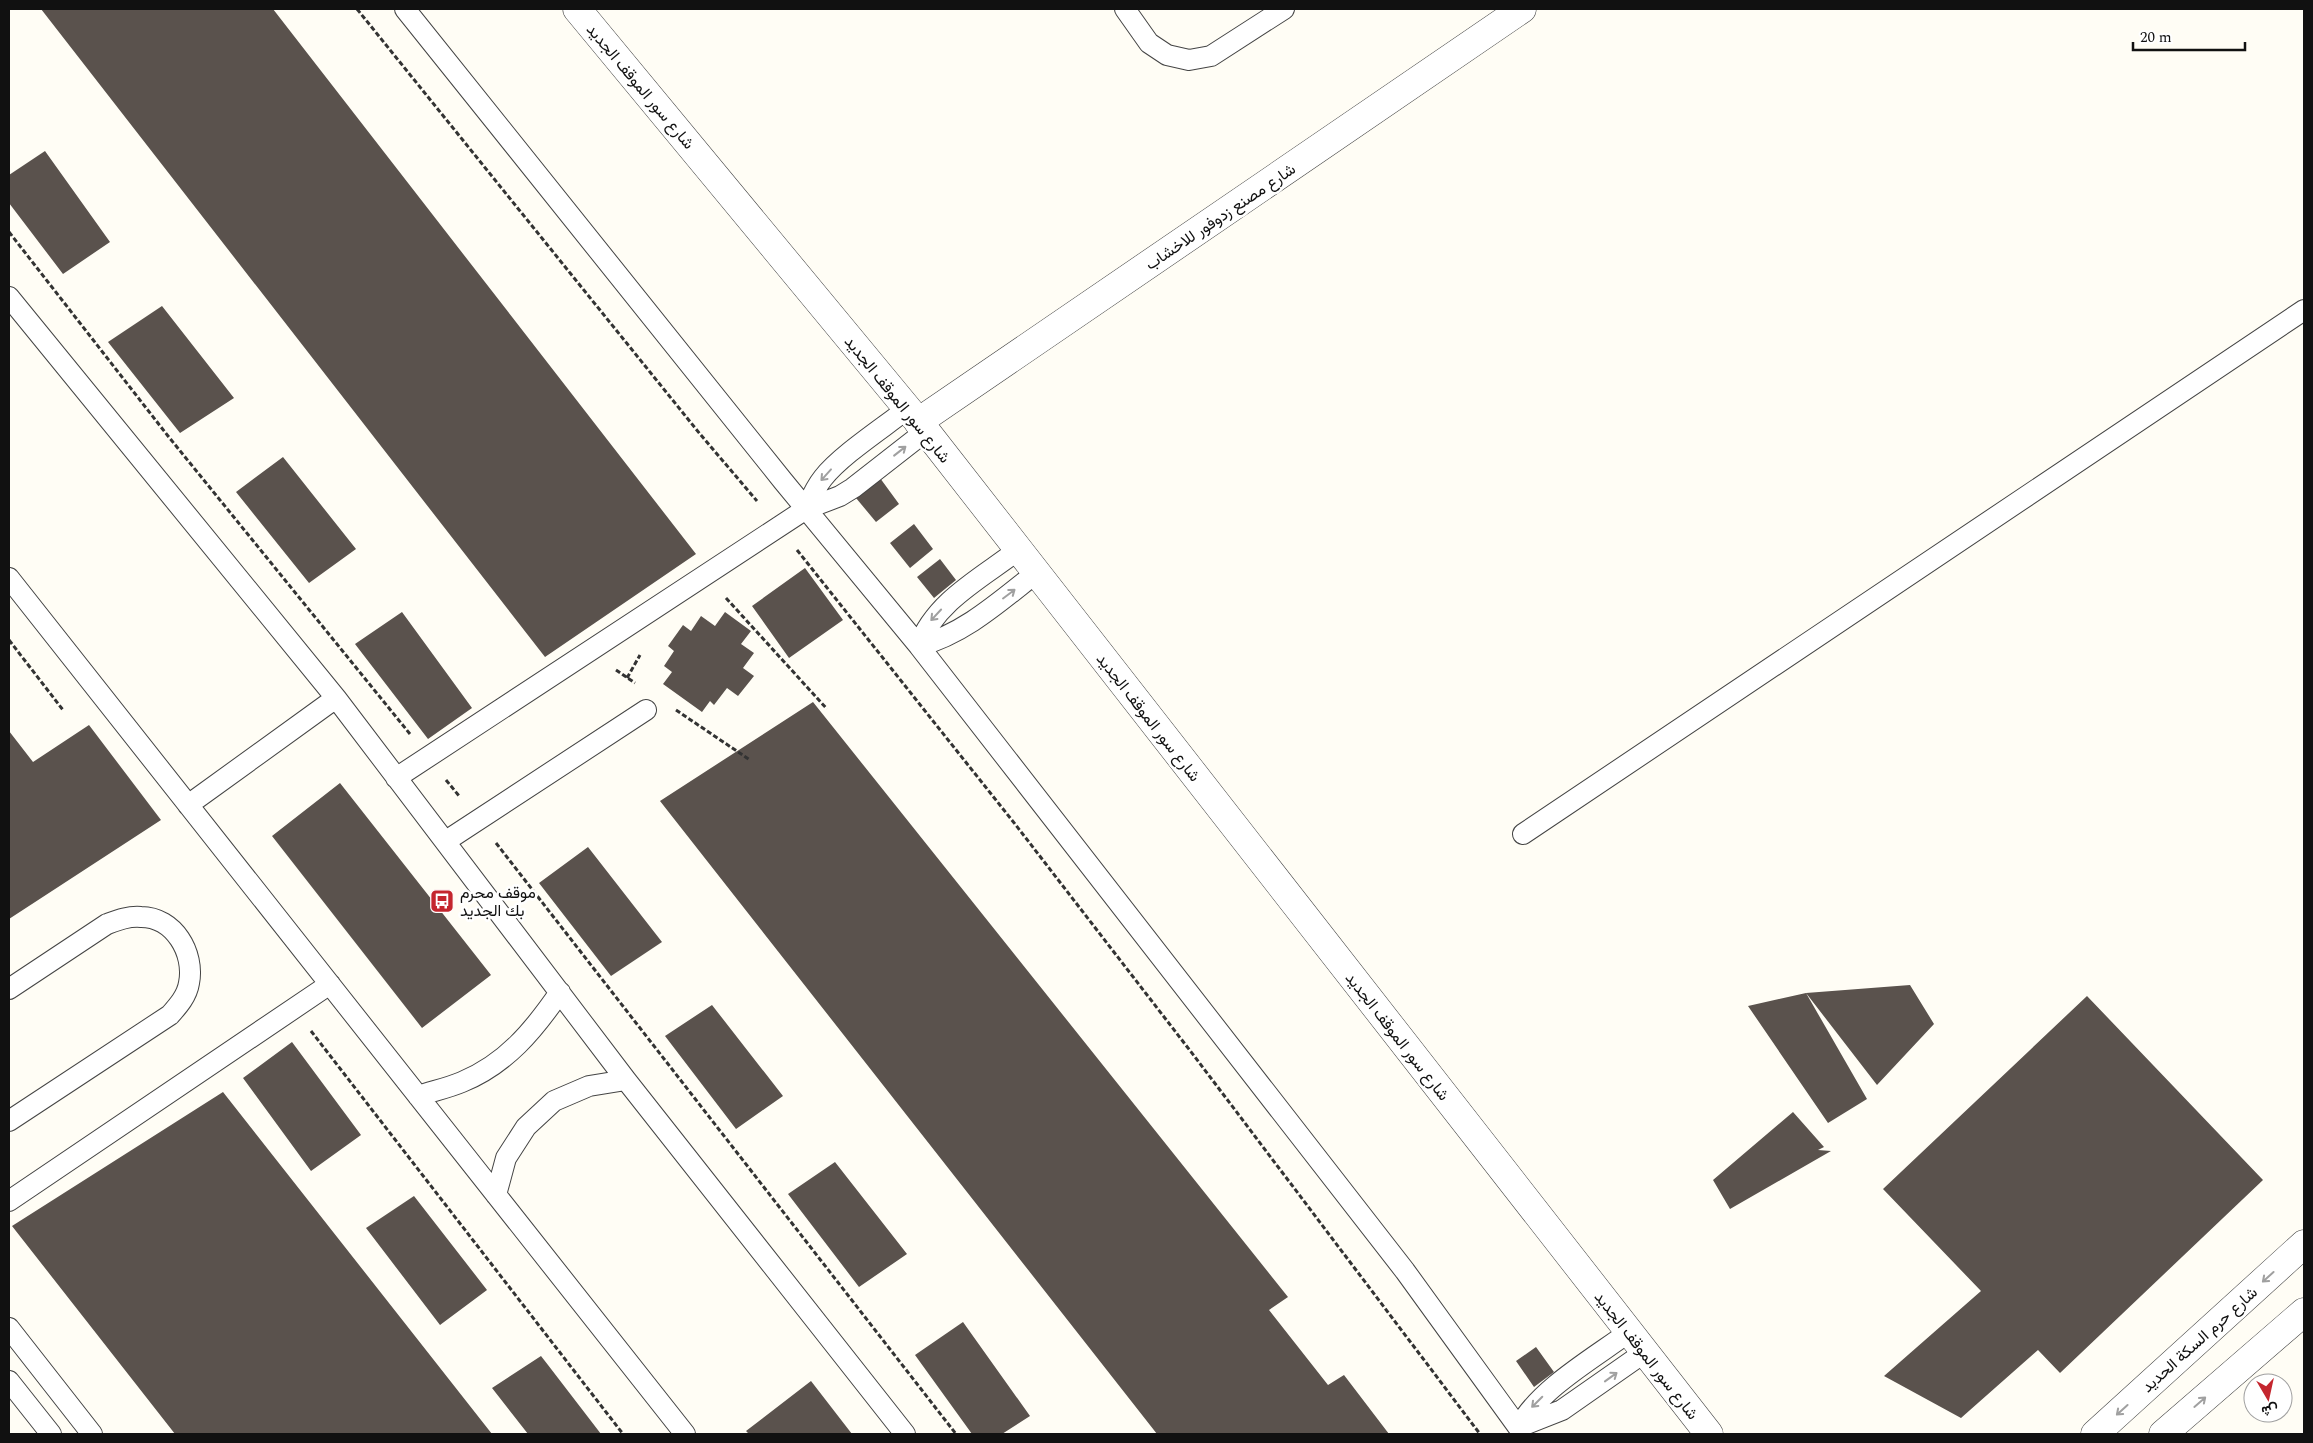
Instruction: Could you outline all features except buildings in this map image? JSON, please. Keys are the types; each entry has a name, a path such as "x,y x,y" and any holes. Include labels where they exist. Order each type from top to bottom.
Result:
{"street":[{"name":"شارع سور الموقف الجديد","path":"576,9 917,421 1709,1434"},
{"name":"شارع مصنع زدوفور للاخشاب","path":"917,421 1522,9"},
{"name":"شارع حرم السكة الحديد","path":"2094,1434 2304,1244"},
{"path":"2163,1434 2304,1312"}],"lane":[{"path":"405,9 806,509 919,646 1405,1272 1521,1431"},
{"path":"1125,9 1149,43 1167,55 1189,60 1210,56 1284,9"},
{"path":"9,297 336,698 626,1080 905,1434"},
{"path":"1524,834 2304,310"},
{"path":"806,509 813,492 823,477 917,421"},
{"path":"396,778 806,509 840,496 853,488 917,421"},
{"path":"919,646 924,631 945,606 1018,550"},
{"path":"919,646 942,639 963,628 1036,573"},
{"path":"9,578 685,1434"},
{"path":"188,805 336,698"},
{"path":"446,841 646,710"},
{"path":"9,988 107,924 124,918 143,917 160,922 175,933 186,948 191,966 186,993 170,1015 9,1120"},
{"path":"9,1201 330,984"},
{"path":"418,1096 463,1082 502,1059 535,1028 560,992"},
{"path":"496,1195 506,1158 526,1127 554,1101 589,1086 626,1080"},
{"path":"9,1328 92,1434"},
{"path":"1521,1431 1526,1414 1547,1392 1637,1342"},
{"path":"9,1381 51,1434"}],"path":[{"path":"357,9 700,434 779,527 1004,809 1480,1434"},
{"path":"706,575 827,709"},
{"path":"9,640 63,710"},
{"path":"293,1009 623,1434"}],"place":[{"name":"موقف محرم بك الجديد","path":"442,901"}]}
